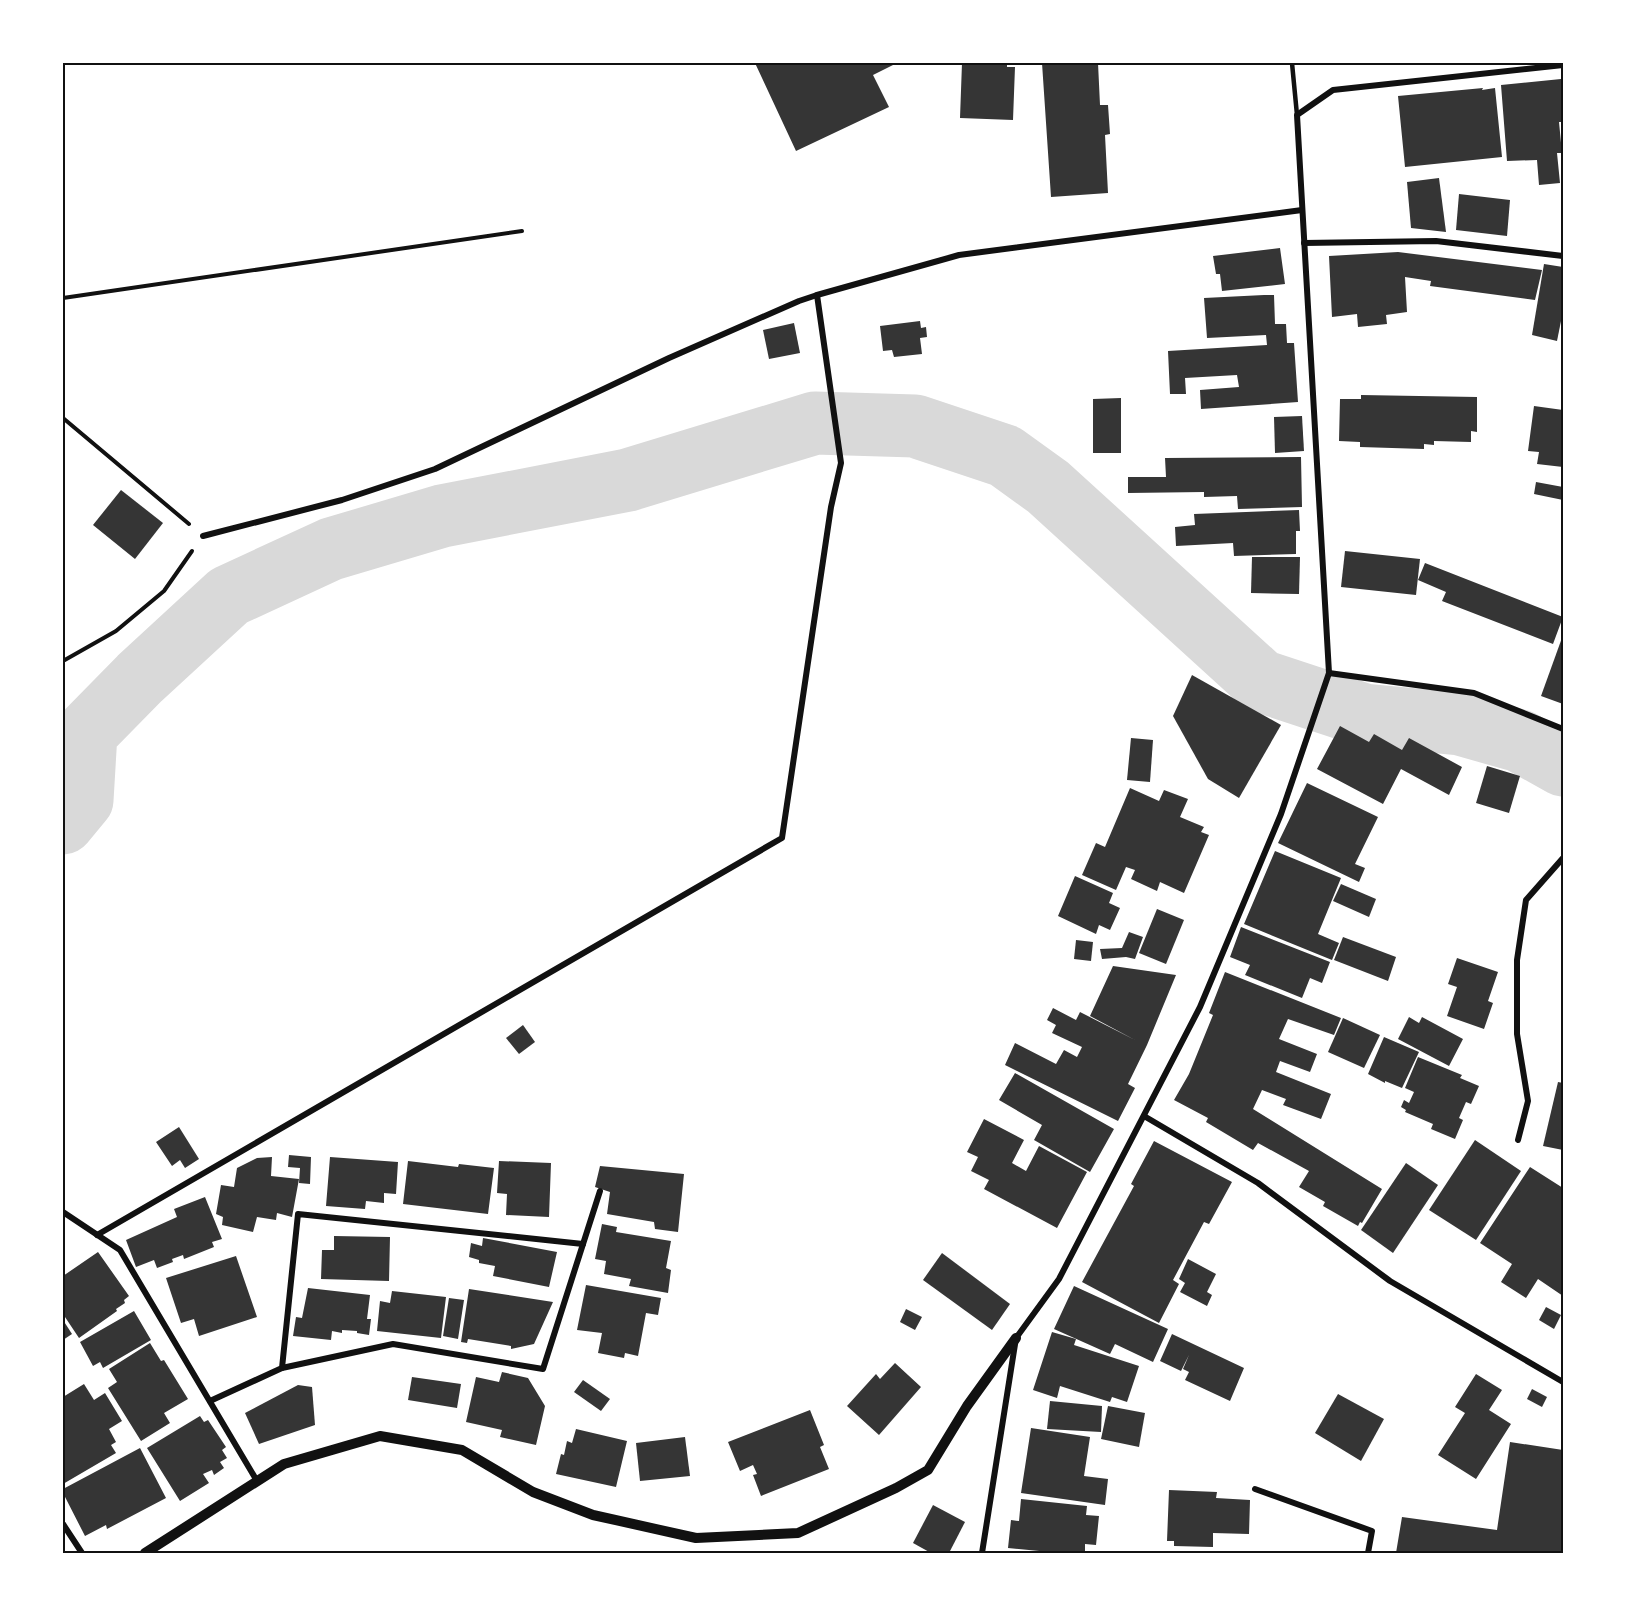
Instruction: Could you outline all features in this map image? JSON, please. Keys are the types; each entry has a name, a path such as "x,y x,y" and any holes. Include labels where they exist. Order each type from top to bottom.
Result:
{"street":[{"path":"145,1553 284,1464 380,1436 462,1450 533,1492 592,1515 696,1538 798,1533 896,1488 928,1470 967,1406 1059,1279 1200,1008 1281,814 1329,673 1297,115 1333,90 1563,64"},
{"path":"203,536 342,500 435,470 669,358 799,301 818,295 959,255 1302,210"},
{"path":"1304,243 1436,241 1563,256"},
{"path":"97,1235 782,838 831,507 841,463 818,295"},
{"path":"1329,673 1474,693 1563,729"},
{"path":"1518,1140 1528,1101 1517,1034 1517,960 1521,930 1526,900 1563,858"},
{"path":"1144,1116 1258,1183 1390,1281 1563,1382"},
{"path":"210,1401 282,1368 393,1344 543,1369 600,1191"},
{"path":"63,1212 120,1250 257,1481"},
{"path":"282,1368 298,1214 583,1244"},
{"path":"982,1553 1016,1338"},
{"path":"1256,1489 1372,1531 1368,1553"},
{"path":"63,1524 82,1553"}],"lane":[{"path":"1292,63 1297,115"}],"path":[{"path":"63,298 522,231"},
{"path":"63,418 203,536 164,591 116,631 63,661"}],"building":[{"path":"755,63 897,63 873,75 889,107 796,151"},
{"path":"962,63 1007,63 1007,67 1015,67 1013,120 960,118"},
{"path":"1042,63 1098,63 1100,105 1108,105 1110,134 1105,135 1108,193 1051,197"},
{"path":"1561,79 1563,122 1559,122 1562,153 1557,153 1560,183 1539,185 1537,160 1507,161 1501,85"},
{"path":"1483,88 1482,90 1495,88 1502,157 1405,167 1398,96"},
{"path":"1439,178 1446,232 1411,228 1407,182"},
{"path":"1459,194 1510,200 1507,236 1456,230"},
{"path":"1280,248 1285,284 1222,291 1220,274 1216,274 1213,256"},
{"path":"1398,252 1542,270 1535,300 1430,286 1431,281 1405,277 1407,312 1386,315 1387,324 1358,327 1357,314 1332,317 1329,256"},
{"path":"1544,264 1563,267 1563,311 1557,341 1532,335"},
{"path":"1274,295 1275,324 1286,324 1287,343 1294,343 1298,402 1201,409 1200,390 1239,387 1237,375 1185,378 1186,394 1170,394 1168,351 1267,345 1266,335 1207,338 1204,298"},
{"path":"920,321 921,328 926,327 927,337 920,338 922,354 894,357 892,350 883,351 880,326"},
{"path":"794,323 800,353 769,359 763,330"},
{"path":"1361,395 1477,397 1477,432 1471,431 1471,442 1434,441 1434,445 1424,444 1424,449 1360,447 1360,442 1339,441 1340,399 1361,399"},
{"path":"1121,398 1121,453 1093,453 1093,399"},
{"path":"1534,406 1563,410 1563,467 1537,464 1539,452 1528,451"},
{"path":"1302,416 1304,451 1275,453 1274,417"},
{"path":"1301,457 1302,507 1238,509 1237,496 1204,497 1204,492 1128,493 1128,477 1166,477 1165,458"},
{"path":"1536,482 1563,487 1563,500 1534,494"},
{"path":"121,490 163,523 135,559 93,525"},
{"path":"1299,510 1300,531 1296,531 1296,554 1234,556 1233,543 1176,546 1175,527 1195,525 1194,514"},
{"path":"1345,551 1420,559 1416,595 1341,587"},
{"path":"1252,557 1300,557 1299,594 1251,593"},
{"path":"1425,563 1563,617 1553,644 1442,601 1446,592 1418,580"},
{"path":"1563,635 1563,704 1541,696"},
{"path":"1192,675 1281,725 1239,798 1208,779 1173,716"},
{"path":"1340,726 1369,742 1374,734 1402,750 1409,738 1462,767 1449,795 1401,769 1383,804 1317,769"},
{"path":"1131,738 1153,740 1150,782 1127,780"},
{"path":"1487,766 1520,776 1509,813 1476,803"},
{"path":"1307,783 1378,817 1355,864 1365,868 1359,882 1278,843"},
{"path":"1130,788 1159,801 1164,790 1188,799 1180,817 1204,827 1201,832 1209,835 1184,893 1160,882 1157,891 1131,879 1135,870 1126,867 1116,890 1082,875 1096,843 1105,847"},
{"path":"1275,851 1341,878 1318,934 1339,943 1332,960 1244,924"},
{"path":"1075,876 1113,893 1109,903 1120,908 1110,930 1099,925 1096,934 1058,916"},
{"path":"1341,884 1376,899 1369,917 1333,901"},
{"path":"1157,909 1184,920 1166,964 1139,953"},
{"path":"1241,927 1330,962 1322,983 1310,978 1302,998 1245,975 1250,965 1230,957"},
{"path":"1129,932 1143,937 1135,959 1126,957 1102,959 1100,949 1122,948"},
{"path":"1343,937 1396,957 1388,981 1334,960"},
{"path":"1076,940 1093,942 1091,961 1074,959"},
{"path":"1457,958 1498,972 1488,1001 1493,1003 1484,1029 1447,1016 1457,987 1448,984"},
{"path":"1113,966 1176,975 1128,1084 1135,1088 1118,1121 1005,1065 1015,1043 1056,1064 1064,1050 1077,1057 1082,1047 1052,1033 1056,1025 1047,1020 1053,1008 1076,1020 1080,1012 1135,1040 1090,1016"},
{"path":"1225,972 1341,1018 1334,1035 1288,1019 1279,1039 1317,1054 1310,1072 1280,1061 1276,1072 1331,1094 1321,1119 1283,1105 1286,1099 1262,1090 1253,1109 1382,1189 1358,1226 1323,1206 1325,1202 1299,1187 1309,1171 1258,1143 1253,1150 1206,1122 1208,1118 1174,1100 1189,1074 1213,1015 1209,1013"},
{"path":"1409,1017 1419,1023 1422,1017 1463,1039 1449,1066 1398,1039"},
{"path":"1343,1018 1380,1035 1364,1068 1328,1052"},
{"path":"523,1025 535,1042 519,1054 506,1038"},
{"path":"1384,1037 1419,1052 1402,1088 1385,1081 1385,1083 1368,1074"},
{"path":"1418,1057 1462,1075 1460,1078 1479,1086 1471,1104 1466,1102 1459,1118 1463,1120 1455,1139 1431,1129 1433,1124 1405,1112 1406,1110 1401,1107 1404,1100 1409,1103 1414,1092 1405,1088"},
{"path":"1015,1073 1114,1129 1090,1172 1034,1140 1042,1125 999,1100"},
{"path":"1558,1082 1563,1083 1563,1150 1543,1146"},
{"path":"984,1119 1024,1140 1012,1163 1026,1171 1039,1146 1087,1172 1057,1228 984,1189 989,1180 971,1171 978,1157 967,1152"},
{"path":"179,1127 199,1159 185,1168 180,1160 172,1166 156,1142"},
{"path":"1475,1140 1521,1171 1476,1240 1429,1210"},
{"path":"1154,1141 1232,1182 1209,1224 1204,1222 1173,1280 1179,1284 1159,1323 1082,1282 1134,1186 1131,1184"},
{"path":"289,1155 311,1157 310,1184 299,1183 300,1168 288,1167"},
{"path":"272,1157 271,1176 299,1179 292,1217 277,1213 276,1220 257,1217 253,1232 222,1225 223,1217 216,1214 221,1185 234,1187 237,1168 257,1158"},
{"path":"330,1157 398,1162 396,1194 384,1193 384,1203 366,1201 365,1209 326,1206"},
{"path":"408,1161 458,1167 459,1164 494,1168 488,1214 403,1204"},
{"path":"499,1161 551,1163 549,1217 506,1215 507,1194 497,1193"},
{"path":"1406,1163 1438,1185 1393,1253 1361,1230"},
{"path":"600,1166 684,1174 678,1232 655,1229 654,1222 607,1214 610,1192 595,1187"},
{"path":"1530,1167 1563,1188 1563,1296 1538,1279 1526,1298 1501,1282 1512,1264 1480,1243"},
{"path":"205,1197 222,1239 212,1242 214,1247 184,1259 183,1255 172,1259 173,1262 157,1268 154,1260 136,1267 126,1240 177,1217 174,1209"},
{"path":"602,1224 617,1227 616,1232 671,1241 666,1268 671,1270 668,1293 629,1286 631,1279 604,1274 606,1261 595,1259"},
{"path":"334,1236 390,1237 389,1281 321,1279 322,1250 334,1250"},
{"path":"483,1238 557,1252 549,1287 493,1276 495,1266 479,1263 479,1260 469,1257 471,1243 482,1246"},
{"path":"98,1252 129,1296 124,1300 125,1303 116,1309 117,1311 79,1338 63,1314 63,1276"},
{"path":"942,1253 1010,1304 992,1330 923,1280"},
{"path":"236,1256 257,1317 199,1336 194,1319 181,1323 166,1278"},
{"path":"1188,1259 1216,1274 1207,1292 1212,1295 1207,1306 1180,1292 1185,1283 1179,1279"},
{"path":"586,1285 661,1298 658,1315 646,1313 638,1356 625,1353 624,1358 598,1353 602,1333 577,1330"},
{"path":"1074,1286 1168,1329 1153,1362 1115,1344 1110,1354 1054,1329"},
{"path":"308,1288 370,1295 367,1319 371,1319 369,1335 342,1330 342,1333 332,1331 331,1340 293,1336 296,1317 302,1318"},
{"path":"469,1289 553,1302 534,1344 511,1349 511,1346 468,1339 467,1343 461,1342"},
{"path":"392,1291 446,1297 441,1338 377,1331 380,1301 390,1303"},
{"path":"449,1298 464,1300 458,1339 443,1336"},
{"path":"1546,1307 1561,1315 1554,1329 1539,1320"},
{"path":"906,1309 922,1317 915,1330 900,1322"},
{"path":"134,1311 151,1340 103,1368 100,1362 93,1366 80,1342"},
{"path":"63,1320 72,1334 63,1340"},
{"path":"1052,1332 1076,1339 1074,1345 1139,1366 1127,1402 1112,1397 1110,1402 1060,1386 1057,1398 1033,1390"},
{"path":"1172,1334 1244,1368 1230,1401 1185,1380 1189,1372 1183,1369 1189,1355 1181,1371 1160,1361"},
{"path":"150,1343 161,1361 164,1360 188,1399 164,1413 170,1423 141,1441 108,1388 117,1382 109,1369"},
{"path":"895,1363 921,1387 879,1435 847,1406 876,1374 880,1379"},
{"path":"502,1372 528,1378 545,1406 536,1445 500,1437 502,1430 466,1422 476,1377 499,1382"},
{"path":"1476,1374 1502,1390 1489,1410 1511,1424 1476,1479 1438,1455 1465,1413 1455,1407"},
{"path":"412,1377 461,1384 457,1408 408,1400"},
{"path":"583,1380 610,1399 601,1411 574,1392"},
{"path":"84,1384 94,1400 105,1393 122,1421 109,1429 116,1442 111,1445 116,1453 63,1484 63,1397"},
{"path":"298,1385 312,1387 315,1425 259,1444 245,1413"},
{"path":"1532,1389 1547,1397 1542,1407 1527,1399"},
{"path":"1338,1394 1384,1419 1361,1461 1315,1433"},
{"path":"1050,1401 1102,1406 1101,1432 1047,1429"},
{"path":"1108,1406 1145,1413 1139,1447 1101,1439"},
{"path":"810,1410 824,1445 820,1447 829,1469 761,1496 753,1475 757,1474 753,1465 740,1471 728,1442"},
{"path":"200,1416 204,1422 208,1420 226,1447 222,1450 227,1458 220,1462 224,1468 214,1475 212,1470 203,1474 209,1483 180,1501 147,1448"},
{"path":"1031,1428 1090,1437 1084,1476 1108,1479 1105,1505 1021,1493"},
{"path":"576,1429 627,1441 616,1487 556,1474 561,1454 564,1455 567,1441 572,1443"},
{"path":"685,1437 690,1476 640,1481 636,1443"},
{"path":"1510,1442 1563,1450 1563,1553 1396,1553 1402,1517 1497,1530"},
{"path":"140,1448 166,1498 107,1529 106,1525 85,1536 63,1489"},
{"path":"1169,1490 1217,1492 1216,1498 1250,1500 1249,1534 1213,1533 1213,1547 1174,1546 1174,1541 1167,1541"},
{"path":"1021,1499 1087,1506 1086,1515 1099,1516 1096,1545 1085,1544 1085,1553 1008,1548 1011,1520 1019,1521"},
{"path":"933,1505 965,1522 949,1553 931,1553 913,1543"}],"waterway":[{"path":"63,823 82,800 86,733 140,678 229,596 331,549 442,516 628,480 815,423 915,426 1005,456 1048,487 1261,681 1364,715 1460,724 1520,741 1563,765"}]}
